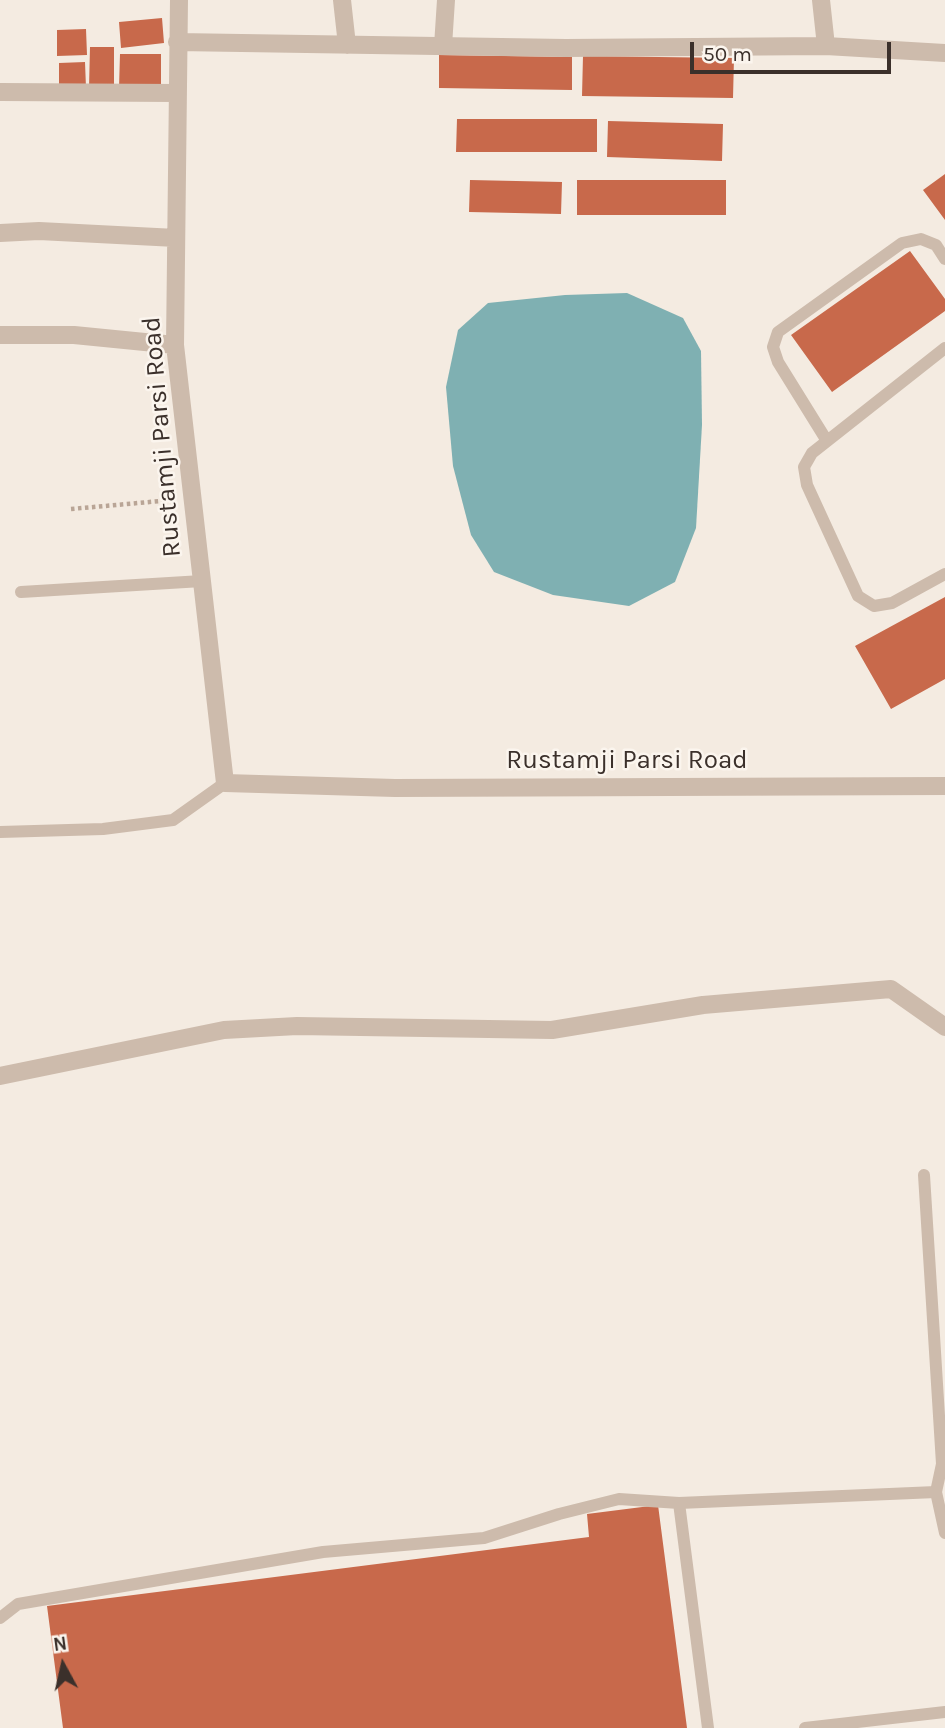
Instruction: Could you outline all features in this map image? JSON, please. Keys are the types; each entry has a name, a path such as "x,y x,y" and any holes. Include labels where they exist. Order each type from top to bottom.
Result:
{"street":[{"name":"Rustamji Parsi Road","path":"179,0 175,345 225,783 395,789 945,786"},
{"path":"342,0 346,45"},
{"path":"443,46 446,0"},
{"path":"821,0 826,46"},
{"path":"177,42 443,46 826,46 945,53"},
{"path":"0,92 177,93"},
{"path":"0,233 39,231 176,238"},
{"path":"0,335 74,335 175,345"},
{"path":"0,1076 224,1030 297,1026 552,1030 703,1005 891,989 945,1027"}],"lane":[{"path":"827,441 778,362 773,346 778,332 902,243 920,239 936,246 945,259"},
{"path":"945,348 812,453 804,467 807,485 859,596 874,606 892,603 945,574"},
{"path":"21,592 202,581"},
{"path":"0,832 103,830 173,820 225,783"},
{"path":"923,1175 942,1464 936,1492 945,1533"},
{"path":"0,1618 18,1604 323,1552 484,1538 559,1514 619,1499 679,1503 936,1492"},
{"path":"679,1503 708,1728"},
{"path":"805,1728 945,1712"}],"path":[{"path":"71,509 192,498"}],"water":[{"path":"627,293 683,318 701,351 702,425 696,528 675,582 629,606 553,595 494,572 471,535 453,466 446,387 458,330 488,303 565,295"}],"building":[{"path":"162,18 164,43 121,48 119,22"},
{"path":"86,29 87,55 57,56 57,30"},
{"path":"90,47 114,47 114,88 89,88"},
{"path":"120,54 161,54 161,89 119,88"},
{"path":"439,55 572,57 572,90 439,88"},
{"path":"583,56 734,58 733,98 582,96"},
{"path":"85,62 86,88 59,89 59,63"},
{"path":"457,119 597,119 597,152 456,152"},
{"path":"608,121 723,124 722,161 607,157"},
{"path":"945,174 945,220 923,190"},
{"path":"470,180 562,182 561,214 469,212"},
{"path":"577,180 726,180 726,215 577,215"},
{"path":"910,251 945,299 945,311 832,392 791,335"},
{"path":"945,597 945,679 891,709 855,646"},
{"path":"658,1505 687,1728 63,1728 47,1606 589,1537 587,1514"}]}
